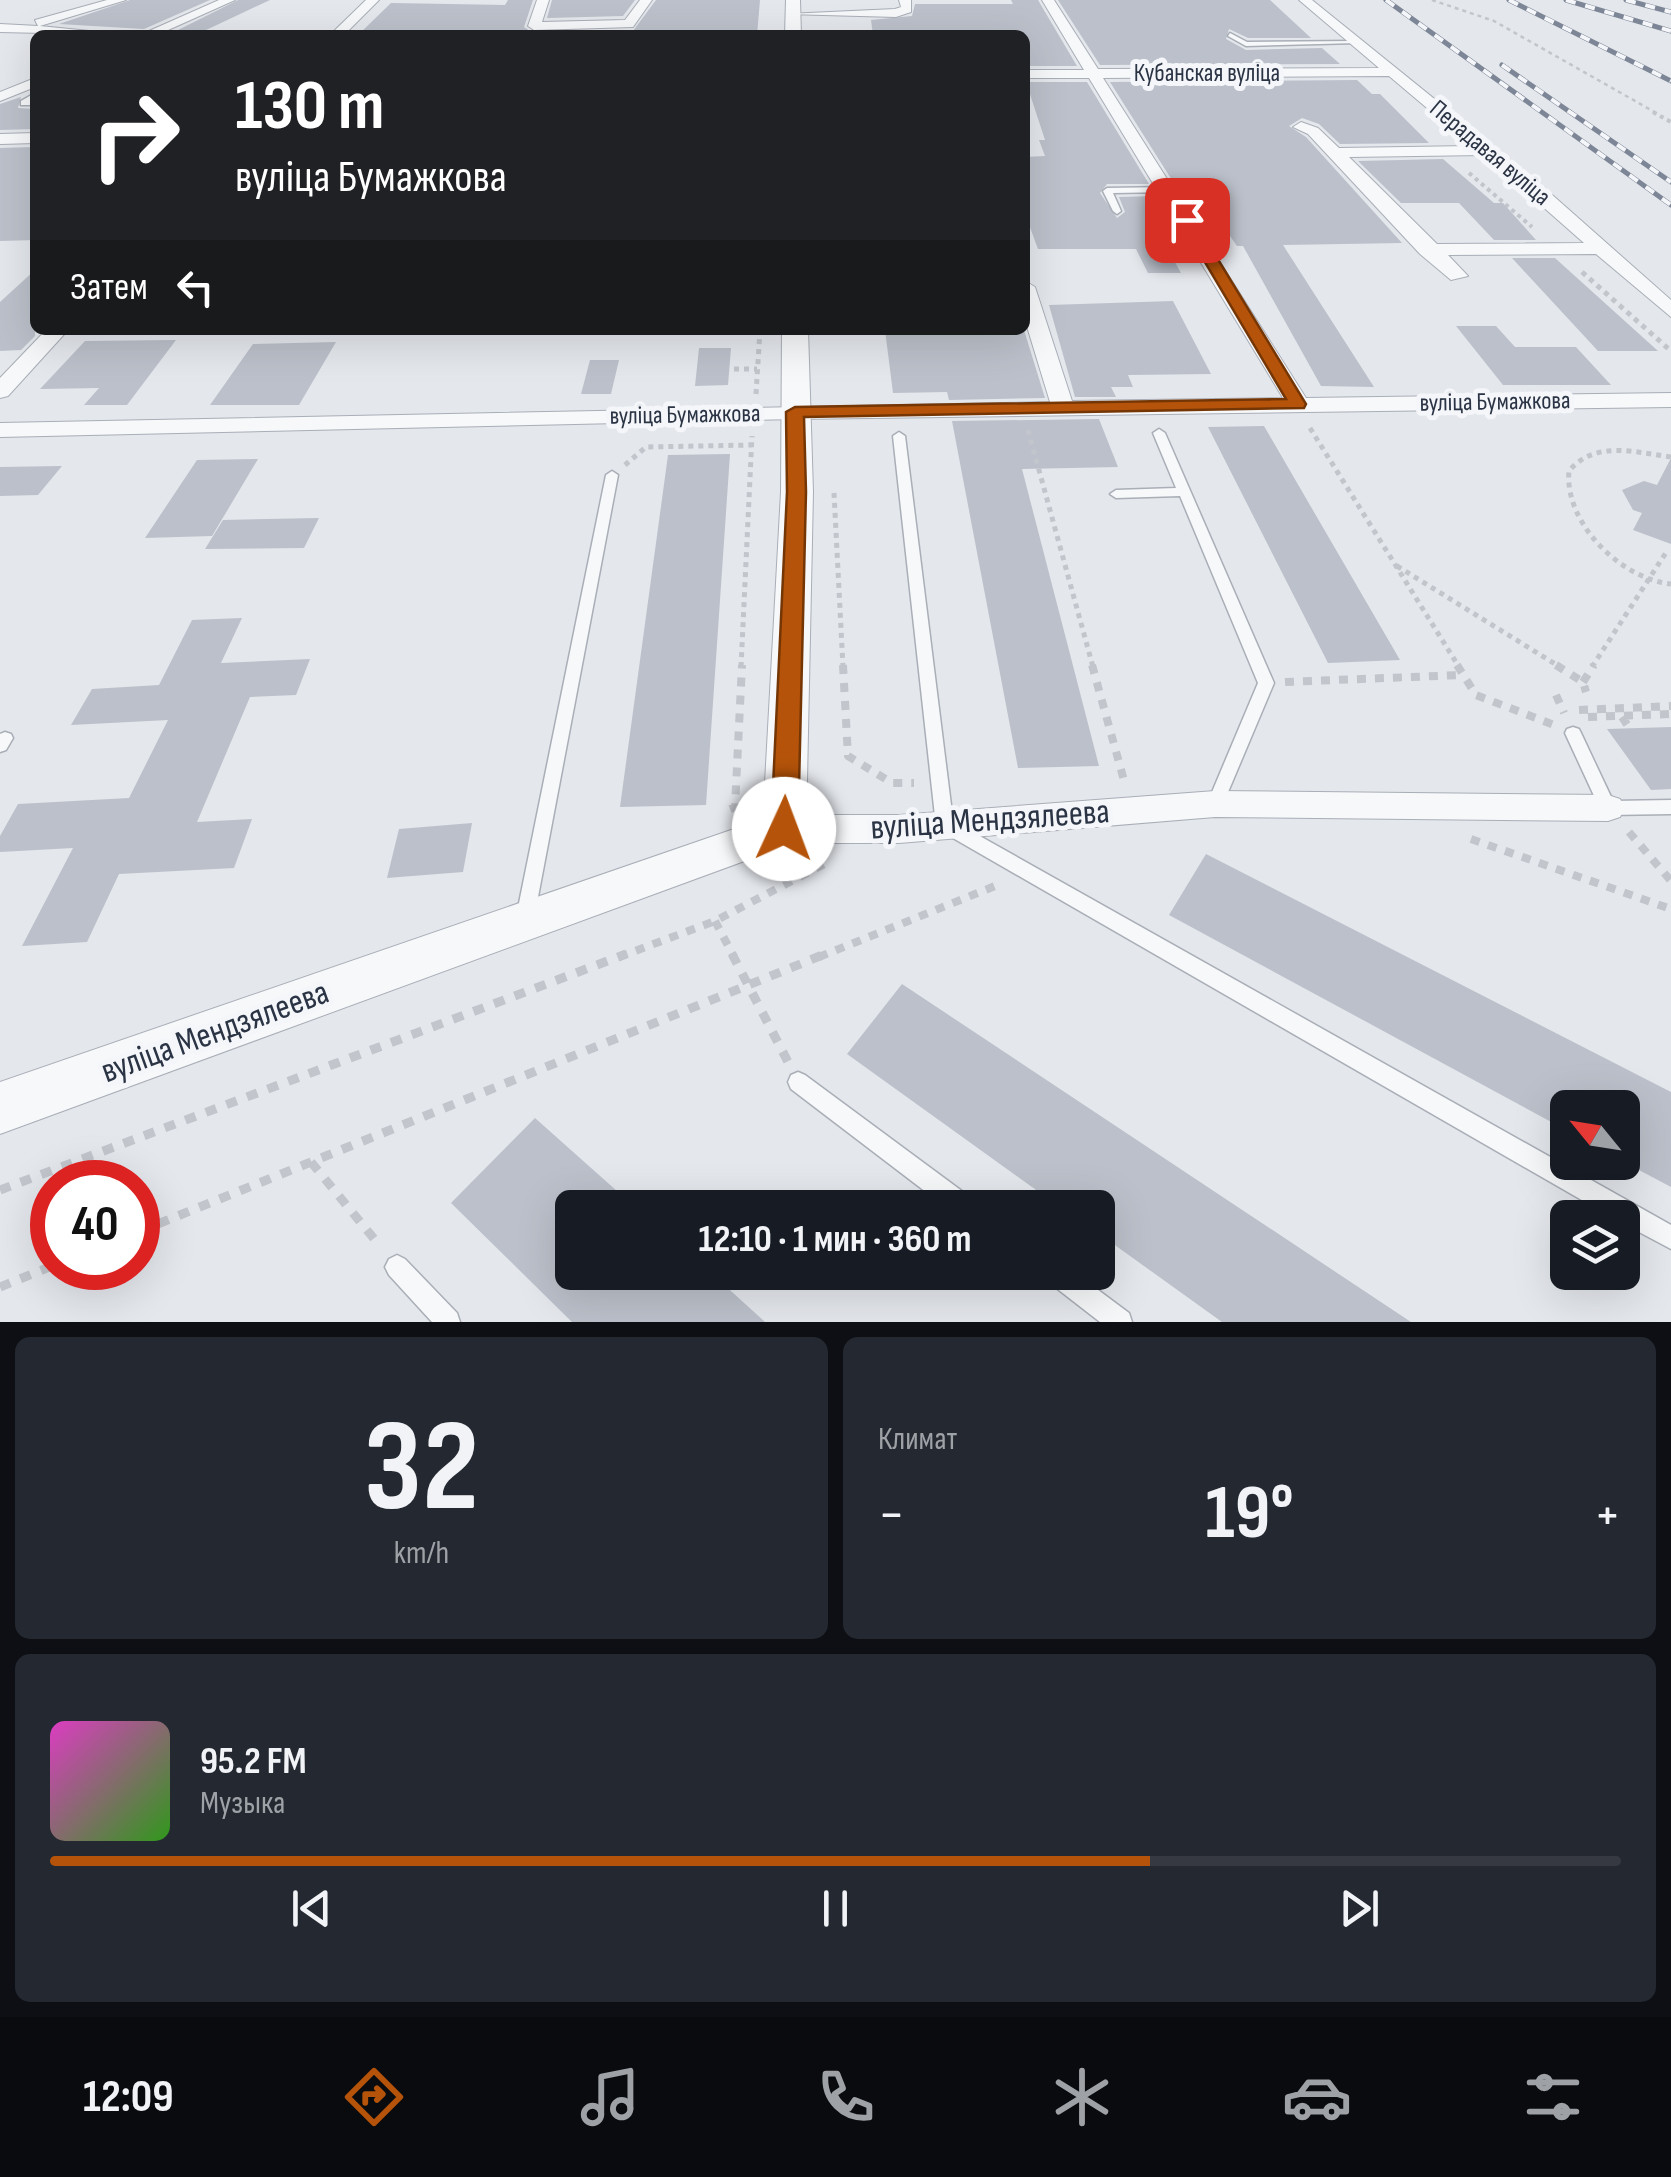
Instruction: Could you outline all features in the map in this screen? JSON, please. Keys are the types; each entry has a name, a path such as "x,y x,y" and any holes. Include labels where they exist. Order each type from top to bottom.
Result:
{"street":[{"path":"17,29 120,0"},
{"path":"158,30 229,0"},
{"path":"342,30 373,0"},
{"path":"543,0 534,26 629,24 646,0"},
{"path":"793,7 896,14 907,9 905,0"},
{"path":"1048,0 1302,412"},
{"name":"Перадавая вуліца","path":"1305,0 1487,150 1671,311"},
{"path":"0,28 35,30"},
{"name":"Кубанская вуліца","path":"1030,74 1390,72"},
{"path":"0,97 30,84"},
{"path":"1302,127 1313,131 1427,250 1458,276"},
{"path":"0,138 30,138"},
{"path":"1333,153 1487,150"},
{"path":"1427,250 1601,248"},
{"path":"1030,303 1064,411"},
{"path":"0,391 53,335"},
{"path":"784,829 796,492 794,335"},
{"name":"вуліца Бумажкова","path":"0,430 795,412 1302,412 1671,400"},
{"name":"вуліца Мендзялеева","path":"0,1108 784,829 946,825 1214,804 1608,808"}],"lane":[{"path":"1230,36 1246,44 1355,43"},
{"path":"1117,211 1108,191 1168,190"},
{"path":"1159,434 1266,683 1214,804"},
{"path":"900,436 946,825 1671,1238"},
{"path":"524,922 612,475"},
{"path":"1116,494 1184,492"},
{"path":"1574,732 1608,808 1671,807"},
{"path":"798,1082 942,1190"},
{"path":"397,1267 448,1322"},
{"path":"1078,1290 1120,1322"}],"path":[{"path":"1432,0 1444,8 1494,21 1671,122"},
{"path":"720,813 735,807 760,335"},
{"path":"734,369 757,368"},
{"path":"1302,412 1476,695 1574,732"},
{"path":"1010,426 1027,426 1132,810"},
{"path":"612,475 646,446 752,445"},
{"path":"1671,457 1608,451 1582,456 1568,470 1565,480 1591,535 1646,580 1671,584"},
{"path":"834,491 848,756 892,783 940,783"},
{"path":"1583,682 1667,551"},
{"path":"1396,565 1583,682 1586,692"},
{"path":"1266,683 1464,676"},
{"path":"1563,711 1671,706"},
{"path":"1630,729 1618,716 1671,714"},
{"path":"1608,808 1671,880"},
{"path":"1468,838 1671,909"},
{"path":"0,1190 715,921 838,857"},
{"path":"160,1223 1029,872"},
{"path":"715,921 798,1082"},
{"path":"311,1162 397,1267"},
{"path":"0,1287 30,1275"}],"building":[{"path":"130,0 210,0 144,29 59,24"},
{"path":"238,0 270,0 206,30 178,30"},
{"path":"508,0 533,0 524,27 528,30 363,30 391,3 505,5"},
{"path":"552,0 635,0 623,16 547,18"},
{"path":"656,0 760,0 757,30 634,30"},
{"path":"1011,0 1038,0 1077,66 1030,66 1030,30 872,30 871,20 912,16 915,4 1013,4"},
{"path":"1058,0 1270,0 1311,38 1248,38 1229,29 1226,39 1246,50 1322,48 1340,64 1100,65"},
{"path":"1357,80 1372,94 1380,94 1429,143 1340,144 1319,124 1302,118 1289,126 1306,137 1402,243 1283,245 1374,387 1321,386 1243,246 1237,246 1221,223 1199,223 1110,82"},
{"path":"1030,82 1087,82 1149,184 1107,184 1100,193 1117,218 1125,212 1119,197 1156,196 1172,223 1154,225 1181,273 1148,273 1136,249 1038,249 1030,227 1030,157 1045,156 1039,140 1045,140 1030,94"},
{"path":"21,97 18,108 30,109 30,129 0,130 0,104"},
{"path":"30,147 30,240 0,241 0,148"},
{"path":"1443,159 1494,203 1503,203 1536,240 1494,240 1459,203 1401,203 1358,161"},
{"path":"1512,258 1555,258 1658,351 1598,351"},
{"path":"30,275 30,335 35,336 21,350 0,351 0,302"},
{"path":"1173,301 1211,374 1128,375 1133,387 1111,387 1116,397 1075,397 1049,305"},
{"path":"1456,326 1496,326 1515,347 1576,347 1611,385 1503,385"},
{"path":"886,335 1026,335 1045,398 949,400 947,392 893,393"},
{"path":"176,340 127,405 84,405 99,388 40,389 85,341"},
{"path":"336,342 299,405 210,405 253,344"},
{"path":"699,348 731,348 728,385 695,386"},
{"path":"590,360 619,360 611,394 581,394"},
{"path":"1099,419 1118,467 1022,469 1099,766 1018,768 952,421"},
{"path":"1264,426 1400,660 1328,663 1208,427"},
{"path":"730,454 706,805 620,807 668,455"},
{"path":"1671,458 1671,544 1633,530 1642,513 1633,510 1622,490 1644,481 1657,485"},
{"path":"258,459 212,536 145,538 197,460"},
{"path":"62,466 38,495 0,496 0,467"},
{"path":"319,518 304,548 205,549 223,520"},
{"path":"242,618 221,663 310,659 296,695 250,697 197,822 252,819 234,868 119,874 87,942 22,946 73,848 0,852 0,836 18,804 129,798 168,720 71,725 92,689 159,685 192,620"},
{"path":"1671,727 1671,789 1651,790 1607,729"},
{"path":"472,823 463,872 387,878 399,829"},
{"path":"1206,854 1671,1092 1671,1187 1640,1171 1640,1090 1550,1090 1550,1121 1169,915"},
{"path":"902,984 1411,1322 1222,1322 1115,1245 1115,1190 1036,1190 847,1054"},
{"path":"535,1118 616,1190 555,1190 555,1290 730,1290 765,1322 572,1322 451,1203"}],"railway":[{"path":"1386,0 1671,205"},
{"path":"1509,0 1671,81"},
{"path":"1566,0 1671,31"},
{"path":"1626,0 1671,12"},
{"path":"1502,65 1671,182"}],"route":[{"path":"784,829 796,492 795,412 1064,411 1298,404 1187,220"}]}
